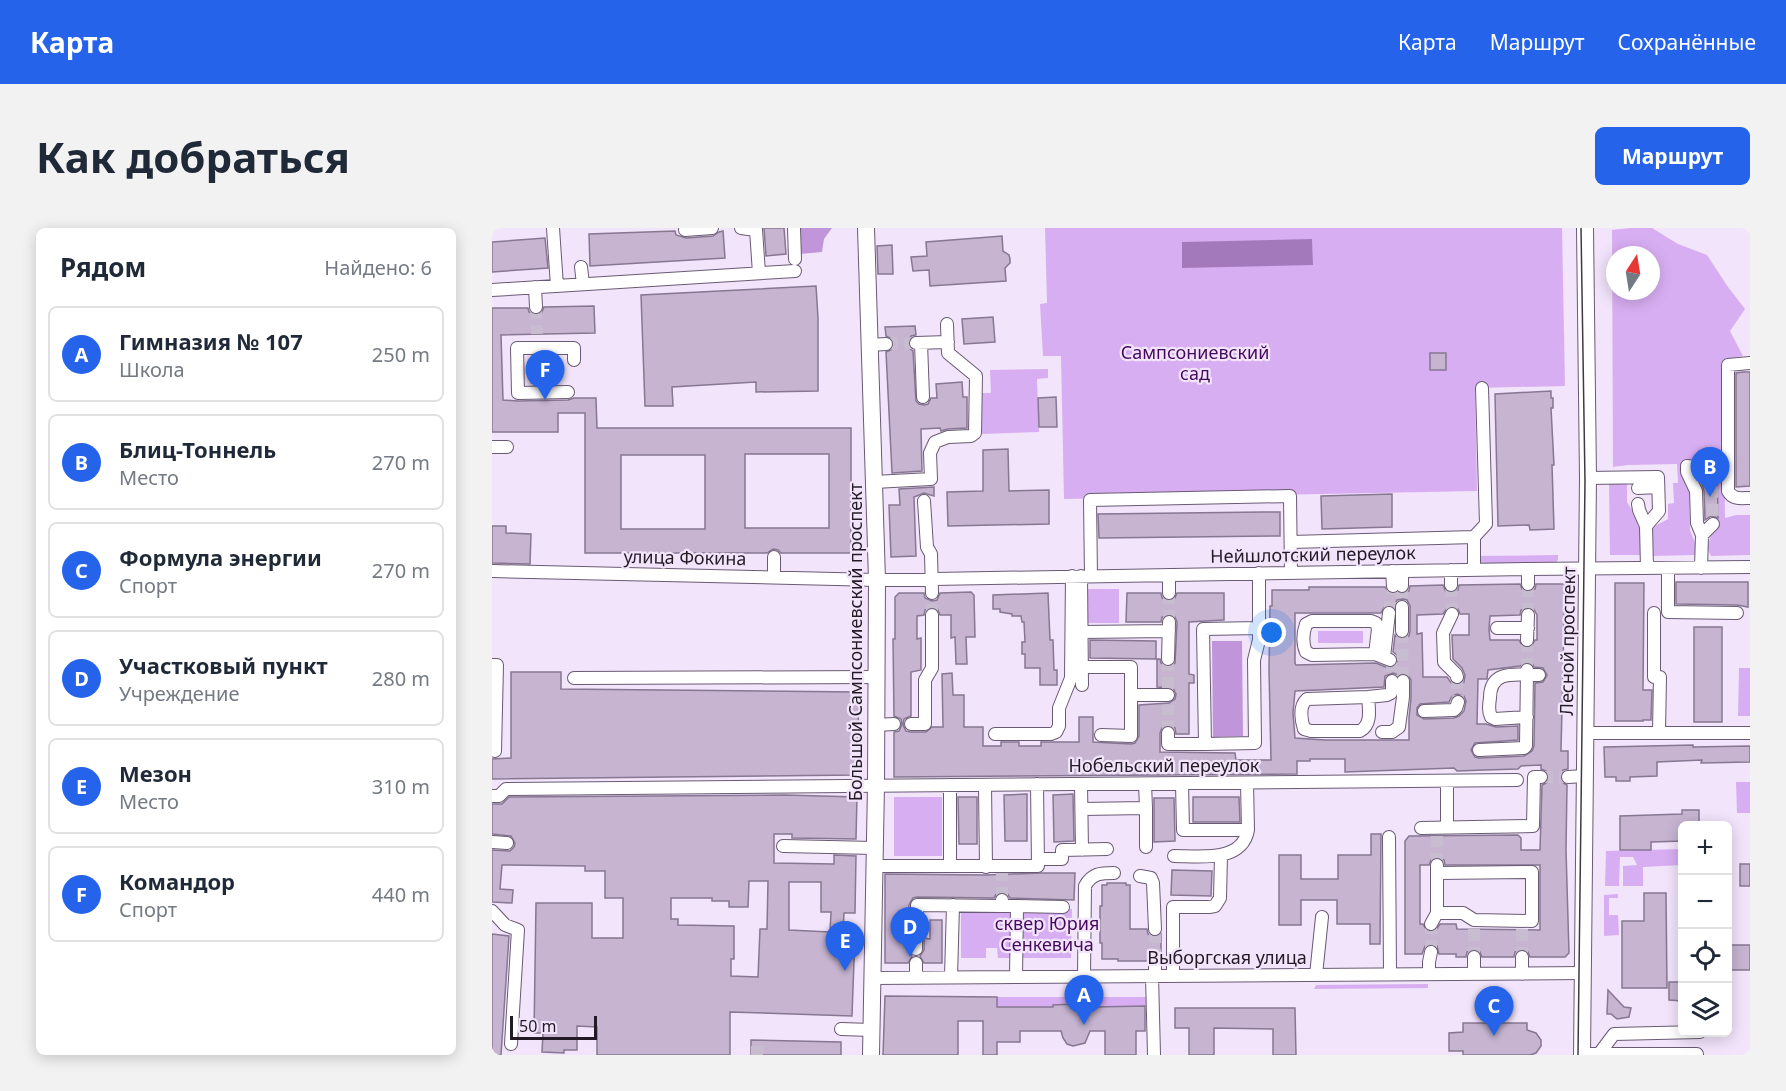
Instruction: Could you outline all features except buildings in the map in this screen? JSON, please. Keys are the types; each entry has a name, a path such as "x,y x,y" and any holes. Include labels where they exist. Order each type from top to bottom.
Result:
{"main road":[{"name":"Большой Сампсониевский проспект","path":"866,228 878,345 874,482 877,580 876,786 871,1055"},
{"name":"Лесной проспект","path":"1582,1054 1588,478 1585,228"}],"street":[{"path":"553,228 557,286"},
{"path":"685,230 712,228"},
{"path":"741,228 756,230 759,273"},
{"path":"492,290 759,273 795,265 794,228"},
{"path":"582,267 583,284"},
{"path":"535,287 536,307"},
{"path":"874,482 931,479 930,453 935,442 948,437 975,434 976,376 948,353 947,324"},
{"path":"537,334 537,348"},
{"path":"923,397 919,343 948,342"},
{"path":"568,392 518,393 518,348 574,348 574,360"},
{"path":"1750,363 1728,366 1728,491 1734,498 1750,498"},
{"path":"1474,570 1474,537 1485,524 1482,388"},
{"path":"492,447 507,447"},
{"path":"1696,466 1687,466 1687,472 1696,491 1697,523 1702,535 1701,568"},
{"path":"1588,478 1638,493 1658,506"},
{"path":"1638,493 1658,482 1659,511 1646,526"},
{"path":"1638,493 1638,510 1646,526 1647,568"},
{"path":"995,734 1051,734 1056,732 1059,726 1059,708 1071,678 1090,500 1290,496 1291,573"},
{"path":"924,501 927,547 931,554 932,593"},
{"path":"1702,535 1713,524"},
{"path":"1291,542 1474,537"},
{"path":"774,557 774,577"},
{"name":"Нейшлотский переулок","path":"877,580 1750,567"},
{"path":"1668,568 1662,588 1668,612 1737,613"},
{"path":"1528,569 1528,584"},
{"path":"1451,570 1451,585"},
{"name":"улица Фокина","path":"492,571 877,580"},
{"path":"1397,571 1397,586"},
{"path":"1168,734 1168,744 1255,743 1254,660 1259,640 1259,573"},
{"path":"1168,575 1169,593"},
{"path":"1081,576 1082,685"},
{"path":"1402,607 1402,631"},
{"path":"1383,657 1389,613"},
{"path":"1654,613 1654,677 1660,677 1659,732"},
{"path":"1452,614 1443,633 1444,662 1457,677"},
{"path":"911,724 925,724 925,680 932,668 932,615"},
{"path":"1312,621 1371,621 1376,623 1383,657 1312,655 1306,652 1304,646 1306,624 1312,621"},
{"path":"1081,632 1169,627 1168,659"},
{"path":"1205,744 1203,629 1259,628"},
{"path":"1497,628 1528,628"},
{"path":"492,665 497,665 495,752"},
{"path":"1082,667 1131,667 1131,736 1101,735"},
{"path":"1479,750 1524,748 1526,746 1531,673 1504,675 1493,682 1490,691 1489,713 1491,717 1495,719 1527,717"},
{"path":"574,678 876,676"},
{"path":"1368,697 1369,722 1366,728 1311,731 1304,729 1302,706 1307,699 1368,697 1391,693 1397,681 1403,697 1399,727 1392,732 1382,732"},
{"path":"1131,695 1168,696"},
{"path":"1424,711 1454,710 1458,702"},
{"path":"876,725 894,724"},
{"path":"1586,733 1750,733"},
{"path":"1568,777 1585,776"},
{"path":"1421,828 1440,831 1533,826 1534,777 1541,777"},
{"name":"Нобельский переулок","path":"492,796 499,796 506,789 1517,780"},
{"path":"1440,831 1450,781"},
{"path":"1182,783 1183,830 1248,830"},
{"path":"1174,856 1221,856 1242,846 1248,830 1247,783"},
{"path":"874,866 986,867 1002,870 1038,866 1037,784"},
{"path":"1081,784 1082,850"},
{"path":"1145,784 1146,847"},
{"path":"950,785 950,866"},
{"path":"985,785 986,867"},
{"path":"1082,809 1146,808"},
{"path":"1389,837 1390,974"},
{"path":"492,842 507,843"},
{"path":"783,846 874,848"},
{"path":"1038,860 1062,859 1062,850 1107,849"},
{"path":"1173,976 1173,907 1209,908 1215,906 1220,898 1221,856"},
{"path":"1437,869 1532,872 1532,921 1522,925 1474,925 1463,913 1434,919 1437,869"},
{"path":"1084,976 1085,886 1095,875 1114,873"},
{"path":"1140,876 1151,878 1153,883 1155,929"},
{"path":"916,950 917,905 953,906 1002,903 1017,906 1063,907"},
{"path":"951,977 953,906"},
{"path":"1016,977 1017,906"},
{"path":"492,911 505,925 518,930 511,1044"},
{"path":"1316,975 1322,916"},
{"path":"1429,974 1431,952"},
{"path":"1474,957 1474,974"},
{"path":"1522,957 1522,974"},
{"path":"1154,1055 1153,976 1155,961"},
{"path":"916,963 916,977"},
{"name":"Выборгская улица","path":"872,978 1583,973"},
{"path":"841,1029 871,1030"},
{"path":"1599,1054 1614,1034 1678,1033"},
{"path":"1582,1054 1697,1054"}],"green space":[{"name":"Сампсониевский сад","path":"1045,228 1562,228 1565,386 1475,388 1477,491 1064,499 1061,356 1043,356 1040,304 1047,303"},
{"path":"1652,228 1678,244 1707,255 1745,309 1730,331 1743,356 1724,360 1725,518 1750,515 1750,555 1711,556 1707,548 1712,532 1718,523 1716,463 1684,463 1689,487 1690,530 1695,543 1696,555 1652,556 1651,528 1668,519 1668,504 1674,503 1673,483 1678,483 1677,464 1613,467 1612,300 1660,300 1660,246 1612,246 1612,230"},
{"path":"558,358 559,383 530,384 530,362 534,359"},
{"path":"1048,369 1048,378 1037,379 1039,432 982,434 980,393 991,393 990,370"},
{"path":"1609,481 1627,481 1627,502 1641,525 1641,555 1610,555"},
{"path":"1558,555 1558,560 1554,564 1479,565 1478,556"},
{"path":"1087,589 1119,589 1119,623 1086,623"},
{"path":"1318,631 1363,631 1363,643 1318,643"},
{"path":"1739,668 1750,668 1750,716 1738,716"},
{"path":"1736,782 1750,782 1750,813 1737,813"},
{"path":"894,797 942,797 942,856 894,856"},
{"path":"1678,849 1678,865 1643,867 1643,886 1623,886 1623,866 1637,865 1633,857 1620,857 1619,886 1605,886 1606,851"},
{"path":"1618,894 1618,898 1609,898 1609,915 1618,915 1619,935 1604,936 1604,895"},
{"name":"сквер Юрия Сенкевича","path":"961,908 1013,909 1012,958 998,958 997,948 986,948 986,958 961,958"},
{"name":"сквер Юрия Сенкевича","path":"1023,909 1072,909 1071,958 1023,958"},
{"path":"1428,984 1428,988 1314,989 1316,985"},
{"path":"997,997 1070,997 1071,1005 997,1007"},
{"path":"1077,997 1146,997 1146,1006 1095,1007 1094,1005 1077,1004"}],"shaded area":[{"path":"798,228 832,228 824,239 822,252 800,254"},
{"path":"1312,239 1313,265 1182,268 1182,242"},
{"path":"1212,641 1242,641 1243,736 1213,737"}],"tunnel":[{"path":"536,307 537,334"},
{"path":"886,344 916,343"},
{"path":"1696,467 1712,466 1713,524"},
{"path":"1528,584 1528,615"},
{"path":"1451,585 1452,614"},
{"path":"1389,613 1393,586"},
{"path":"1402,586 1402,607"},
{"path":"932,593 932,615"},
{"path":"1169,593 1169,622"},
{"path":"1402,631 1403,681"},
{"path":"1527,640 1527,670"},
{"path":"1168,659 1168,689"},
{"path":"1390,660 1392,681"},
{"path":"1457,677 1458,702"},
{"path":"1168,705 1168,733"},
{"path":"1541,777 1568,777"},
{"path":"1437,836 1437,865"},
{"path":"1002,873 1002,899"},
{"path":"1431,924 1431,952"},
{"path":"1155,929 1155,961"},
{"path":"1474,929 1474,957"},
{"path":"1522,929 1522,957"},
{"path":"757,1046 757,1055"}],"tram line":[{"path":"1578,1055 1585,481 1581,228"}],"place":[{"name":"Командор","path":"545,400"},
{"name":"Блиц-Тоннель","path":"1710,497"},
{"name":"Участковый пункт","path":"910,957"},
{"name":"Мезон","path":"845,971"},
{"name":"Гимназия № 107","path":"1084,1025"},
{"name":"Формула энергии","path":"1494,1036"}]}
